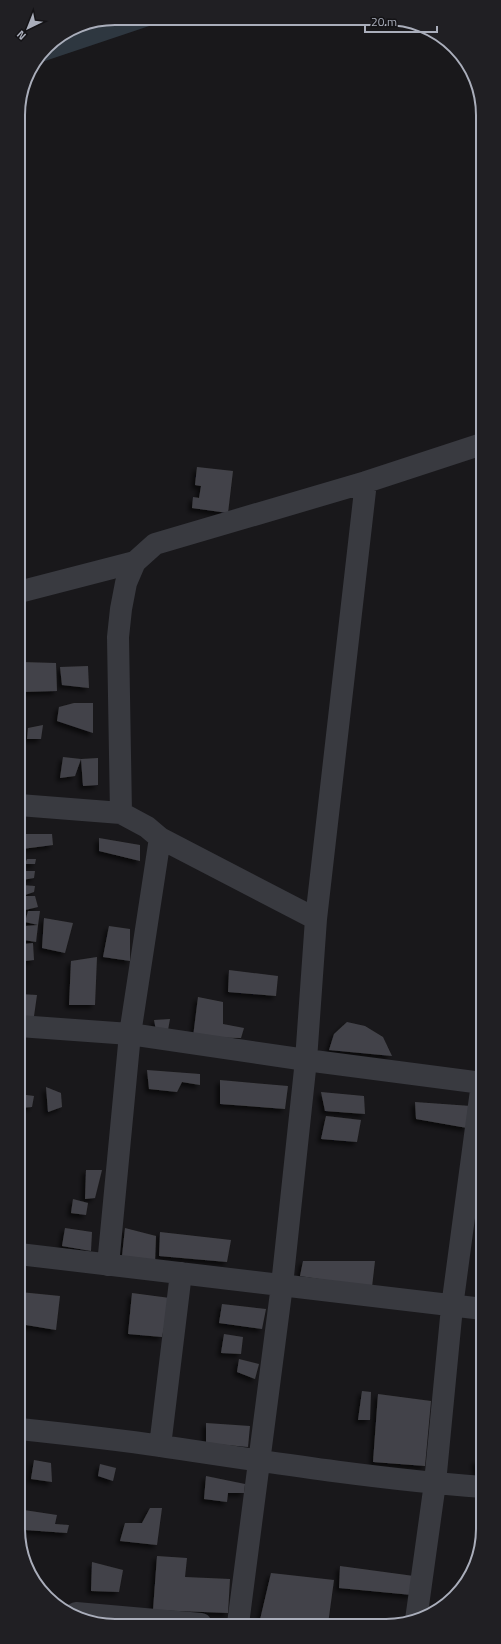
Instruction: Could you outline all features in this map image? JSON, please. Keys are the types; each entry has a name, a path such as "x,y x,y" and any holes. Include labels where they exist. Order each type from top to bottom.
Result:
{"street":[{"path":"121,813 118,637 126,583 135,562 155,544 366,482 476,446"},
{"path":"239,1619 282,1285 306,1060 316,919 366,482"},
{"path":"25,590 135,562"},
{"path":"25,805 121,813 147,827 160,838 316,919"},
{"path":"108,1265 130,1034 160,838"},
{"path":"25,1026 130,1034 306,1060 476,1082"},
{"path":"417,1613 435,1483 452,1307 476,1128"},
{"path":"25,1255 452,1307 476,1309"},
{"path":"160,1446 181,1273"},
{"path":"25,1430 160,1446 259,1462 435,1483 476,1486"},
{"path":"86,1614 144,1619"}],"shaded area":[{"path":"109,25 152,25 43,62 51,51 75,34 92,28"}],"building":[{"path":"197,467 233,471 228,513 192,508 193,497 199,498 201,486 195,485"},
{"path":"25,662 56,663 57,691 25,692"},
{"path":"88,666 89,688 62,685 60,667"},
{"path":"74,703 93,703 93,733 57,721 59,707"},
{"path":"43,725 41,739 27,739 28,728"},
{"path":"63,757 81,759 75,776 60,778"},
{"path":"98,758 98,785 83,786 81,759"},
{"path":"25,834 52,834 53,845 25,849"},
{"path":"99,838 140,845 140,861 99,851"},
{"path":"27,859 36,859 35,864 25,864"},
{"path":"25,871 35,871 34,878 25,880"},
{"path":"25,885 35,886 34,892 25,895"},
{"path":"25,896 35,896 38,907 25,910"},
{"path":"28,911 40,911 38,925 25,922"},
{"path":"44,918 73,923 65,953 42,948"},
{"path":"38,925 36,942 25,940 25,926"},
{"path":"109,926 130,929 130,961 103,957"},
{"path":"33,943 34,960 25,961 25,944"},
{"path":"97,957 95,1005 69,1005 71,961"},
{"path":"229,970 278,976 276,996 228,992"},
{"path":"25,994 37,995 34,1016 25,1016"},
{"path":"198,997 223,1002 223,1024 244,1028 241,1038 193,1037"},
{"path":"170,1019 168,1030 156,1030 154,1020"},
{"path":"347,1022 365,1026 383,1037 392,1056 329,1050 334,1034"},
{"path":"147,1070 200,1074 200,1085 182,1082 177,1092 149,1089"},
{"path":"220,1080 288,1086 285,1109 220,1104"},
{"path":"46,1087 61,1093 62,1107 48,1112"},
{"path":"321,1092 364,1096 365,1114 325,1111"},
{"path":"25,1095 34,1096 32,1107 25,1108"},
{"path":"415,1102 471,1106 467,1128 416,1119"},
{"path":"326,1116 361,1120 357,1142 321,1139"},
{"path":"86,1170 102,1170 95,1198 85,1199"},
{"path":"73,1199 88,1203 86,1215 71,1213"},
{"path":"65,1228 92,1232 91,1251 62,1246"},
{"path":"125,1228 156,1236 155,1262 122,1256"},
{"path":"160,1232 231,1240 227,1262 159,1256"},
{"path":"303,1261 375,1261 372,1287 300,1276"},
{"path":"25,1292 60,1296 56,1330 25,1325"},
{"path":"132,1293 170,1298 162,1337 128,1334"},
{"path":"222,1304 266,1309 262,1329 219,1323"},
{"path":"224,1334 243,1337 241,1354 221,1353"},
{"path":"239,1359 259,1364 255,1379 237,1372"},
{"path":"362,1391 371,1392 370,1420 358,1420"},
{"path":"378,1394 431,1401 425,1466 373,1462"},
{"path":"206,1423 250,1426 248,1447 206,1443"},
{"path":"34,1460 51,1463 52,1482 31,1479"},
{"path":"100,1464 116,1468 113,1481 98,1476"},
{"path":"206,1476 245,1484 244,1493 228,1493 227,1502 204,1499"},
{"path":"150,1508 162,1508 157,1545 120,1541 125,1523 142,1523"},
{"path":"25,1510 57,1515 55,1524 69,1525 67,1533 25,1530"},
{"path":"157,1556 187,1558 185,1577 230,1579 228,1613 153,1610"},
{"path":"92,1562 123,1570 119,1592 91,1591"},
{"path":"340,1566 414,1576 412,1595 339,1588"},
{"path":"271,1573 334,1580 329,1619 260,1619"}]}
